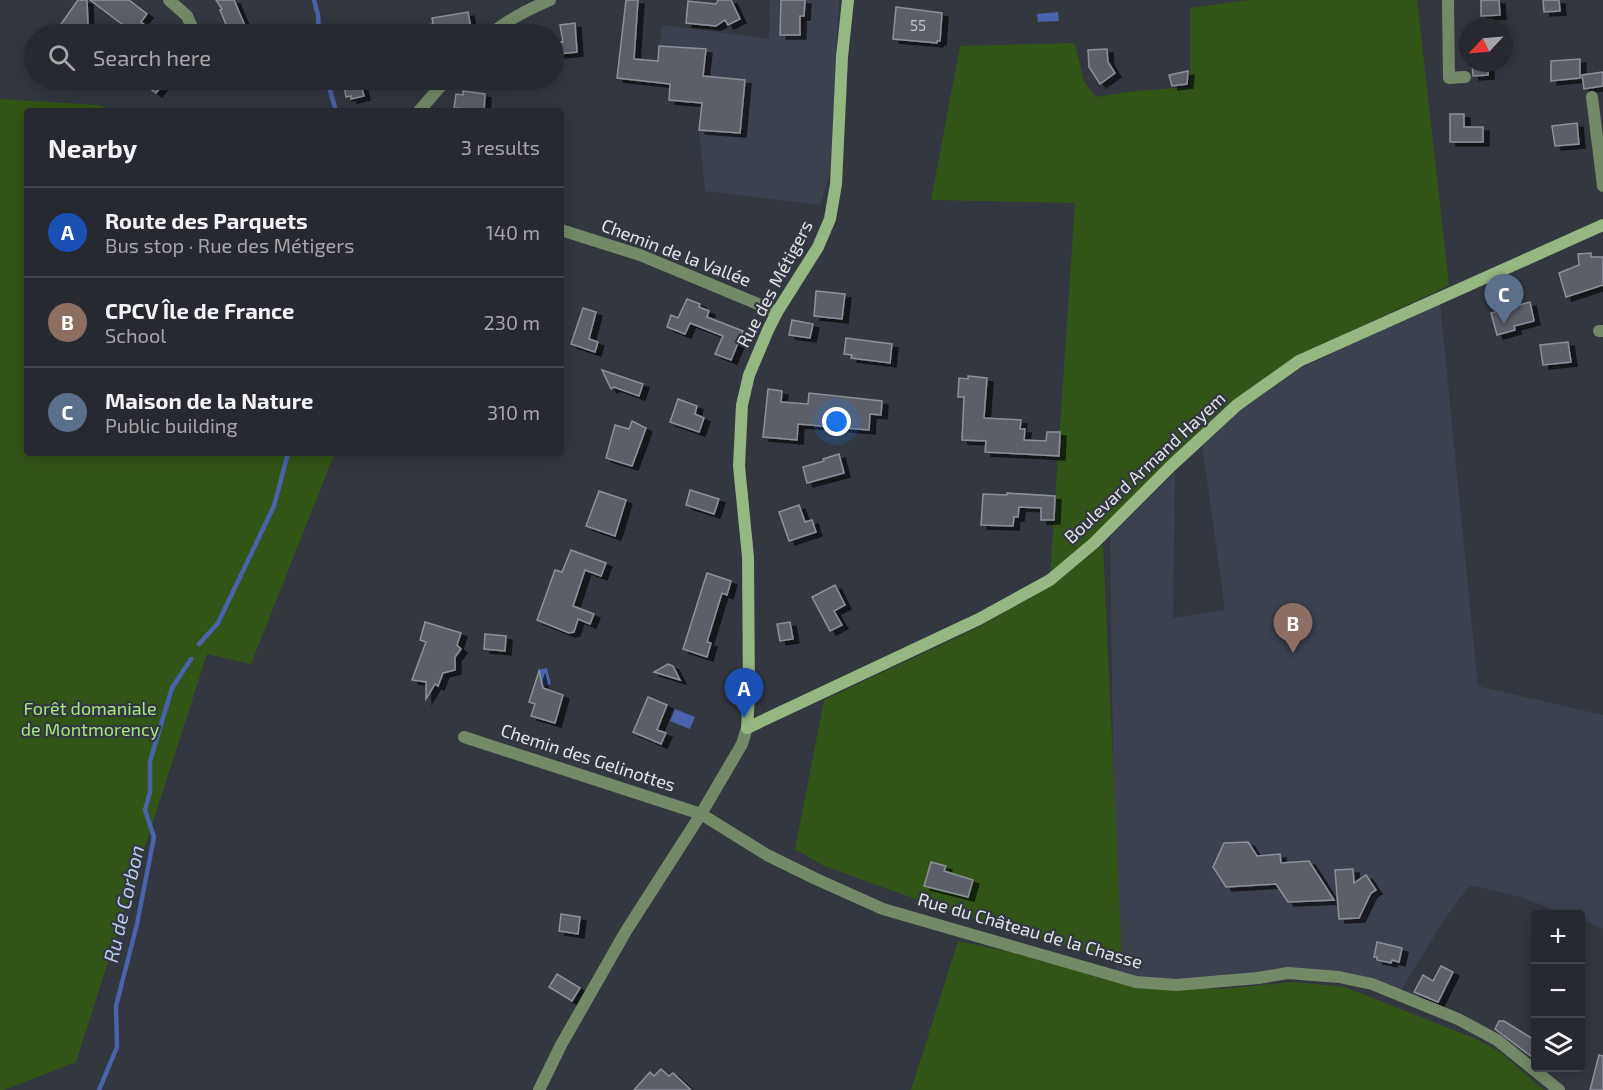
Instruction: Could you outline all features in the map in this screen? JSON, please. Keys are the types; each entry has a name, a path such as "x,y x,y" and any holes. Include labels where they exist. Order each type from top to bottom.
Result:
{"main road":[{"name":"Rue des Métigers","path":"747,728 749,697 748,557 739,466 742,405 749,375 777,312 818,247 830,219 836,184 842,57 848,0"},
{"name":"Boulevard Armand Hayem","path":"747,728 979,619 1050,579 1094,543 1229,412 1299,361 1603,225"}],"street":[{"path":"169,0 186,16 190,24"},
{"path":"504,24 528,9 550,0"},
{"path":"1448,0 1449,78 1465,77"},
{"path":"422,108 437,90"},
{"path":"1592,97 1603,186"},
{"name":"Chemin de la Vallée","path":"564,231 640,255 777,312"},
{"path":"539,1090 561,1045 626,931 701,814 742,744 747,728"},
{"name":"Chemin des Gelinottes","path":"464,737 701,814"},
{"name":"Rue du Château de la Chasse","path":"701,814 767,855 883,909 1136,982 1176,985 1288,973 1339,977 1372,984 1440,1011 1497,1040 1559,1090"}],"shaded area":[{"path":"770,0 839,0 830,172 820,205 705,191 699,130 702,103 669,100 670,84 656,82 662,25 769,39"},
{"path":"1440,303 1478,686 1603,715 1603,929 1585,922 1585,910 1554,910 1517,896 1470,885 1444,920 1399,994 1289,973 1176,985 1116,976 1110,535 1175,472 1173,618 1225,610 1202,444 1241,408 1303,367"}],"green space":[{"path":"1248,0 1417,0 1449,285 1323,345 1263,380 1235,400 1208,422 1091,539 1050,575 1075,203 931,200 960,46 1075,43 1084,82 1096,97 1135,91 1190,87 1190,8"},
{"name":"Forêt domaniale de Montmorency","path":"0,99 98,105 108,108 24,108 24,456 334,456 251,664 207,654 76,1062 0,1090"},
{"path":"1103,544 1122,961 1012,931 935,906 824,866 795,849 824,700 979,627 1052,585"},
{"path":"958,941 1176,986 1220,989 1293,982 1345,987 1476,1039 1500,1052 1544,1090 911,1090"}],"water":[{"path":"1058,12 1059,21 1038,22 1037,14"},
{"path":"547,668 551,684 542,687 538,670"},
{"path":"675,709 695,717 690,729 670,721"}],"building":[{"path":"78,0 87,0 88,24 61,24"},
{"path":"90,0 129,0 147,14 141,22 144,24 122,24"},
{"path":"216,0 234,0 244,24 226,24 220,10 222,9"},
{"path":"626,0 638,0 634,59 658,61 659,46 706,49 703,76 745,80 740,133 699,130 702,103 669,100 670,84 617,78"},
{"path":"718,0 731,0 740,19 728,25 725,20 716,26 686,23 688,1 716,4"},
{"path":"781,0 805,0 804,16 800,16 800,35 780,35"},
{"path":"1481,0 1499,0 1500,15 1481,16"},
{"path":"1543,0 1559,0 1560,11 1544,12"},
{"path":"896,7 942,13 940,41 937,43 893,39"},
{"path":"468,12 470,24 433,24 432,18"},
{"path":"575,23 577,52 564,53 564,24"},
{"path":"1107,49 1108,62 1115,73 1100,84 1089,67 1088,50"},
{"path":"1580,59 1580,78 1551,81 1551,61"},
{"path":"1188,71 1187,84 1172,86 1169,75"},
{"path":"1473,72 1488,72 1488,75 1473,76"},
{"path":"1603,72 1603,86 1584,89 1582,75"},
{"path":"345,90 362,90 364,96 351,99 351,96 346,97"},
{"path":"463,91 485,94 484,108 454,108 456,94 463,95"},
{"path":"1450,114 1464,114 1464,127 1483,127 1483,142 1450,142"},
{"path":"1577,123 1579,144 1555,146 1552,126"},
{"path":"1591,253 1591,257 1603,257 1603,285 1566,297 1559,273 1579,265 1578,254"},
{"path":"816,291 845,294 842,319 814,316"},
{"path":"687,299 700,304 699,307 709,311 707,317 743,331 731,360 715,354 723,336 690,323 685,334 667,327 671,315 678,318"},
{"path":"1530,302 1534,321 1514,326 1515,330 1497,335 1491,313"},
{"path":"583,308 596,312 589,339 598,342 595,352 571,344"},
{"path":"792,320 813,324 810,338 789,335"},
{"path":"846,338 892,344 890,363 851,358 852,355 844,354"},
{"path":"1568,342 1571,362 1543,365 1540,345"},
{"path":"602,370 643,384 639,396 614,387 611,389"},
{"path":"968,376 987,378 984,418 1021,420 1020,429 1025,429 1024,440 1046,441 1047,432 1060,432 1059,456 985,452 986,441 962,440 964,397 958,397 959,378 968,379"},
{"path":"768,389 782,391 781,402 808,404 809,393 882,401 881,415 870,414 869,430 798,424 797,440 763,437"},
{"path":"678,399 697,406 695,414 704,418 699,432 670,422"},
{"path":"632,421 646,428 632,466 606,458 615,425 629,429"},
{"path":"839,454 844,473 807,483 803,467"},
{"path":"690,490 719,499 714,514 686,505"},
{"path":"599,491 626,500 615,536 586,526"},
{"path":"1007,493 1055,496 1054,520 1041,520 1041,508 1019,507 1018,517 1014,517 1013,526 981,525 983,494 1007,495"},
{"path":"799,505 805,522 812,520 816,532 789,541 779,512"},
{"path":"571,550 606,563 601,576 585,570 573,606 594,614 590,624 578,619 574,632 569,633 537,620 555,570 562,572"},
{"path":"707,573 731,581 727,595 722,593 707,642 711,643 707,657 683,649"},
{"path":"835,585 845,605 834,611 842,625 830,631 812,597"},
{"path":"425,622 461,633 457,645 461,649 455,657 455,670 443,673 438,686 435,684 426,699 426,682 412,680 426,642 420,640"},
{"path":"790,622 793,639 780,641 777,624"},
{"path":"485,634 506,636 505,651 484,649"},
{"path":"668,664 673,666 680,680 654,672"},
{"path":"539,671 543,688 563,695 555,723 531,716 535,704 529,702"},
{"path":"648,697 667,705 657,730 666,733 661,744 633,732"},
{"path":"1248,842 1257,856 1280,854 1281,863 1309,861 1334,900 1288,902 1276,884 1226,887 1213,867 1224,843"},
{"path":"931,862 946,866 944,871 973,880 968,897 924,886"},
{"path":"1353,869 1354,883 1366,875 1376,890 1371,893 1359,918 1339,919 1335,870"},
{"path":"561,914 580,917 578,934 559,931"},
{"path":"1377,942 1402,948 1399,962 1377,960 1377,957 1374,957"},
{"path":"1441,966 1453,972 1438,1002 1414,992 1423,975 1433,981"},
{"path":"557,974 580,988 572,1001 549,987"},
{"path":"1499,1021 1504,1021 1530,1037 1531,1056 1495,1029"},
{"path":"1599,1055 1603,1056 1603,1090 1590,1090"},
{"path":"661,1069 669,1076 673,1073 691,1090 634,1090 650,1072 654,1076"}],"waterway":[{"name":"Ru de Corbon","path":"314,0 318,24"},
{"name":"Ru de Corbon","path":"330,90 335,108"},
{"name":"Ru de Corbon","path":"199,644 218,623 274,506 287,456"},
{"name":"Ru de Corbon","path":"99,1090 117,1047 116,1006 137,924 154,837 145,810 150,792 150,761 172,688 191,659"}],"place":[{"name":"Maison de la Nature","path":"1504,324"},
{"name":"CPCV Île de France","path":"1293,653"},
{"name":"Route des Parquets","path":"744,718"}]}
